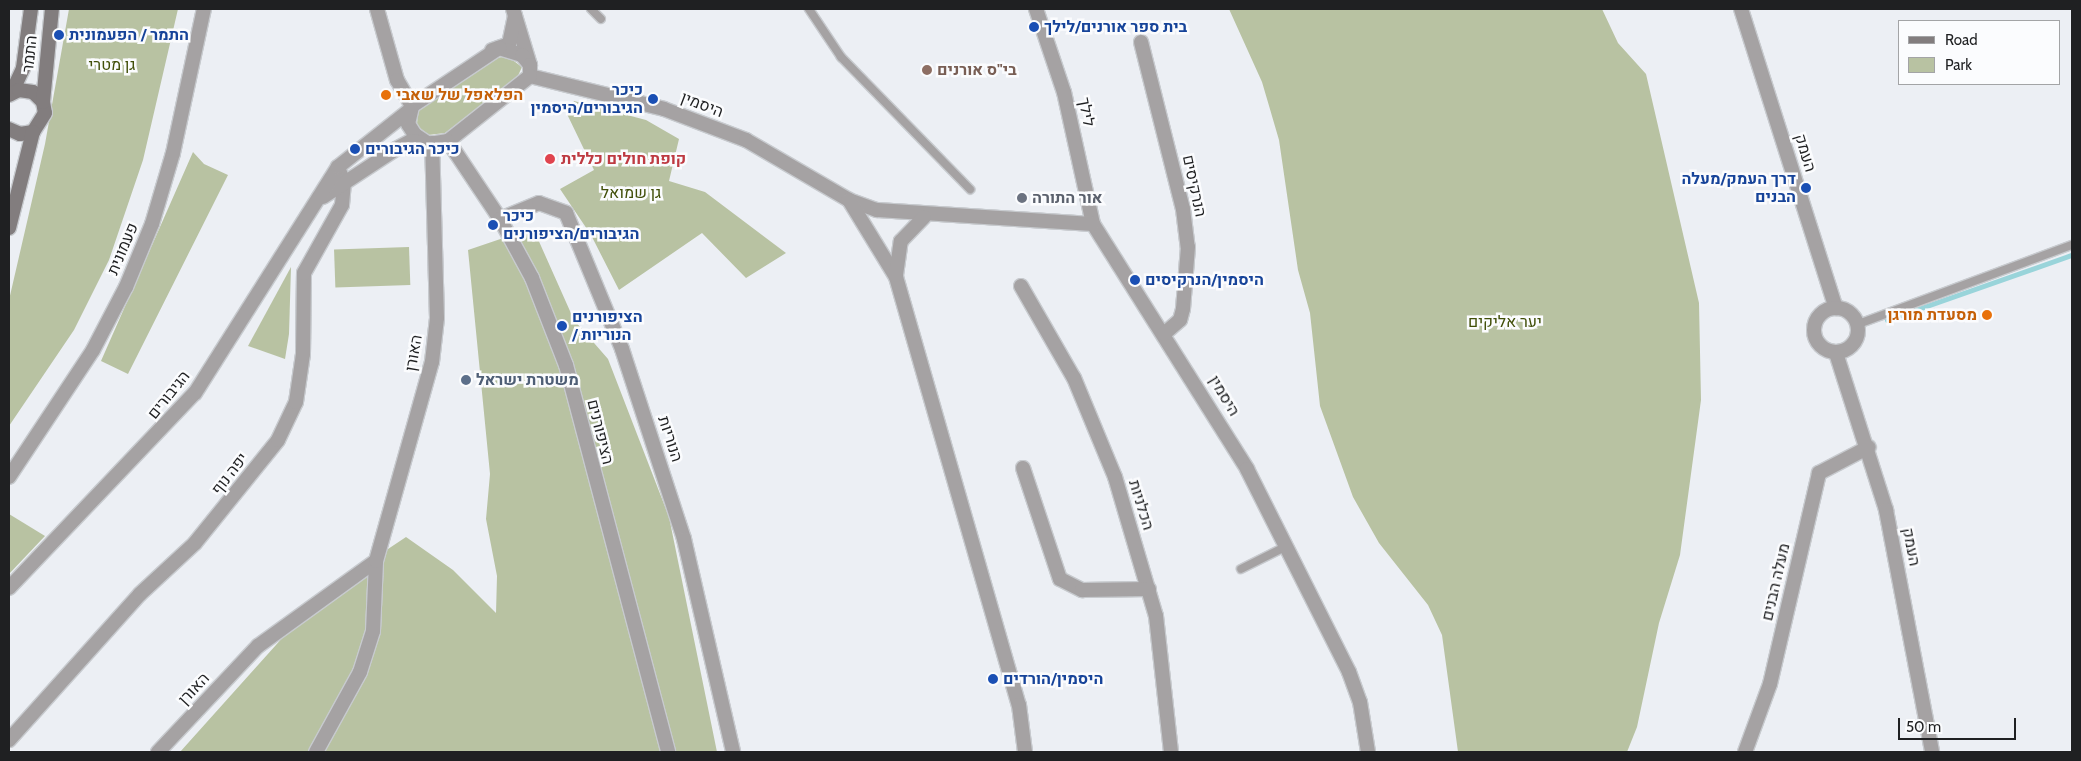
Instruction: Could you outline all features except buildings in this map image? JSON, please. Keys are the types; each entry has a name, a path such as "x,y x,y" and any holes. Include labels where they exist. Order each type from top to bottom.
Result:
{"main road":[{"name":"התמר","path":"10,93 23,68 31,9"},
{"name":"התמר","path":"33,132 44,119 43,102 52,9"},
{"path":"10,93 33,92 43,102"},
{"path":"9,129 20,134 33,132 9,228"}],"street":[{"name":"פעמונית","path":"9,477 93,350 133,269 173,153 204,9"},
{"path":"377,9 397,80 411,108 410,129 430,143"},
{"name":"לילך","path":"1036,9 1064,92 1093,224"},
{"name":"העמק","path":"1741,9 1836,308"},
{"path":"517,11 530,71"},
{"name":"הגיבורים","path":"9,588 195,394 293,236 323,197 338,167 411,108 488,52 509,44 517,11"},
{"name":"הנרקיסים","path":"1141,42 1183,209 1188,247 1184,309 1180,320 1164,334"},
{"path":"488,52 514,50 530,71"},
{"path":"448,140 530,71"},
{"name":"היסמין","path":"530,71 664,109 728,133 804,171 849,200 877,210 924,216 1093,224 1164,334 1247,469 1349,672 1360,702 1368,752"},
{"name":"הגיבורים","path":"323,197 411,141 430,143 448,140"},
{"name":"הציפורנים","path":"448,140 500,219 532,278 566,365 668,752"},
{"name":"האורן","path":"316,752 362,664 376,608 376,561 432,362 437,318 430,143"},
{"path":"338,167 344,183"},
{"name":"יפה נוף","path":"9,740 133,601 195,543 278,440 296,402 303,354 304,273 313,251 334,226 344,183"},
{"name":"היסמין","path":"849,200 896,277 1019,705 1026,752"},
{"name":"הנוריות","path":"500,219 540,203 566,213 622,349 684,540 733,752"},
{"name":"היסמין","path":"896,277 901,241 924,216"},
{"name":"הכלניות","path":"1021,286 1095,422 1149,589 1156,616 1170,752"},
{"path":"1836,308 1850,312 1858,324 1854,344 1836,353 1822,347 1814,326 1822,313 1836,308"},
{"name":"העמק","path":"1836,353 1869,446 1886,510 1932,752"},
{"name":"מעלה הבנים","path":"1745,752 1770,684 1819,473 1869,446"},
{"path":"1023,468 1060,579 1082,590 1149,589"},
{"name":"האורן","path":"158,752 258,646 376,561"}],"lane":[{"path":"592,9 601,19"},
{"path":"810,9 841,57 970,189"},
{"path":"1858,324 2072,245"},
{"path":"1241,569 1287,546"}],"green space":[{"name":"גן מטרי","path":"69,9 178,9 143,160 109,260 74,330 9,426 9,300 45,144"},
{"name":"יער אליקים","path":"1229,9 1602,9 1618,43 1646,74 1699,303 1701,400 1680,555 1659,623 1637,727 1627,752 1458,752 1442,635 1428,605 1379,543 1353,497 1320,406 1310,313 1298,270 1279,140 1262,82"},
{"path":"507,56 522,67 516,80 445,133 428,135 417,125 418,111 492,59"},
{"name":"גן שמואל","path":"574,101 646,120 679,139 669,181 705,192 786,253 746,278 702,233 619,290 591,235 560,189 594,170 567,114"},
{"path":"193,152 204,164 228,175 128,374 101,361"},
{"path":"533,228 574,320 608,359 669,517 717,752 180,752 319,597 376,566 388,549 406,537 453,570 496,613 497,576 486,519 490,474 468,250"},
{"path":"409,247 410,285 335,288 334,250"},
{"path":"291,267 289,334 285,359 248,346"},
{"path":"9,514 45,536 9,574"}],"waterway":[{"path":"1887,320 2072,255"}],"place":[{"name":"בית ספר אורנים/לילך","path":"1034,27"},
{"name":"התמר / הפעמונית","path":"59,35"},
{"name":"בי\"ס אורנים","path":"927,70"},
{"name":"הפלאפל של שאבי","path":"386,95"},
{"name":"כיכר הגיבורים/היסמין","path":"653,99"},
{"name":"כיכר הגיבורים","path":"355,149"},
{"name":"קופת חולים כללית","path":"550,159"},
{"name":"דרך העמק/מעלה הבנים","path":"1806,188"},
{"name":"אור התורה","path":"1022,198"},
{"name":"כיכר הגיבורים/הציפורנים","path":"493,225"},
{"name":"היסמין/הנרקיסים","path":"1135,280"},
{"name":"מסעדת מורגן","path":"1987,315"},
{"name":"הציפורנים / הנוריות","path":"562,326"},
{"name":"משטרת ישראל","path":"466,380"},
{"name":"היסמין/הורדים","path":"993,679"}]}
